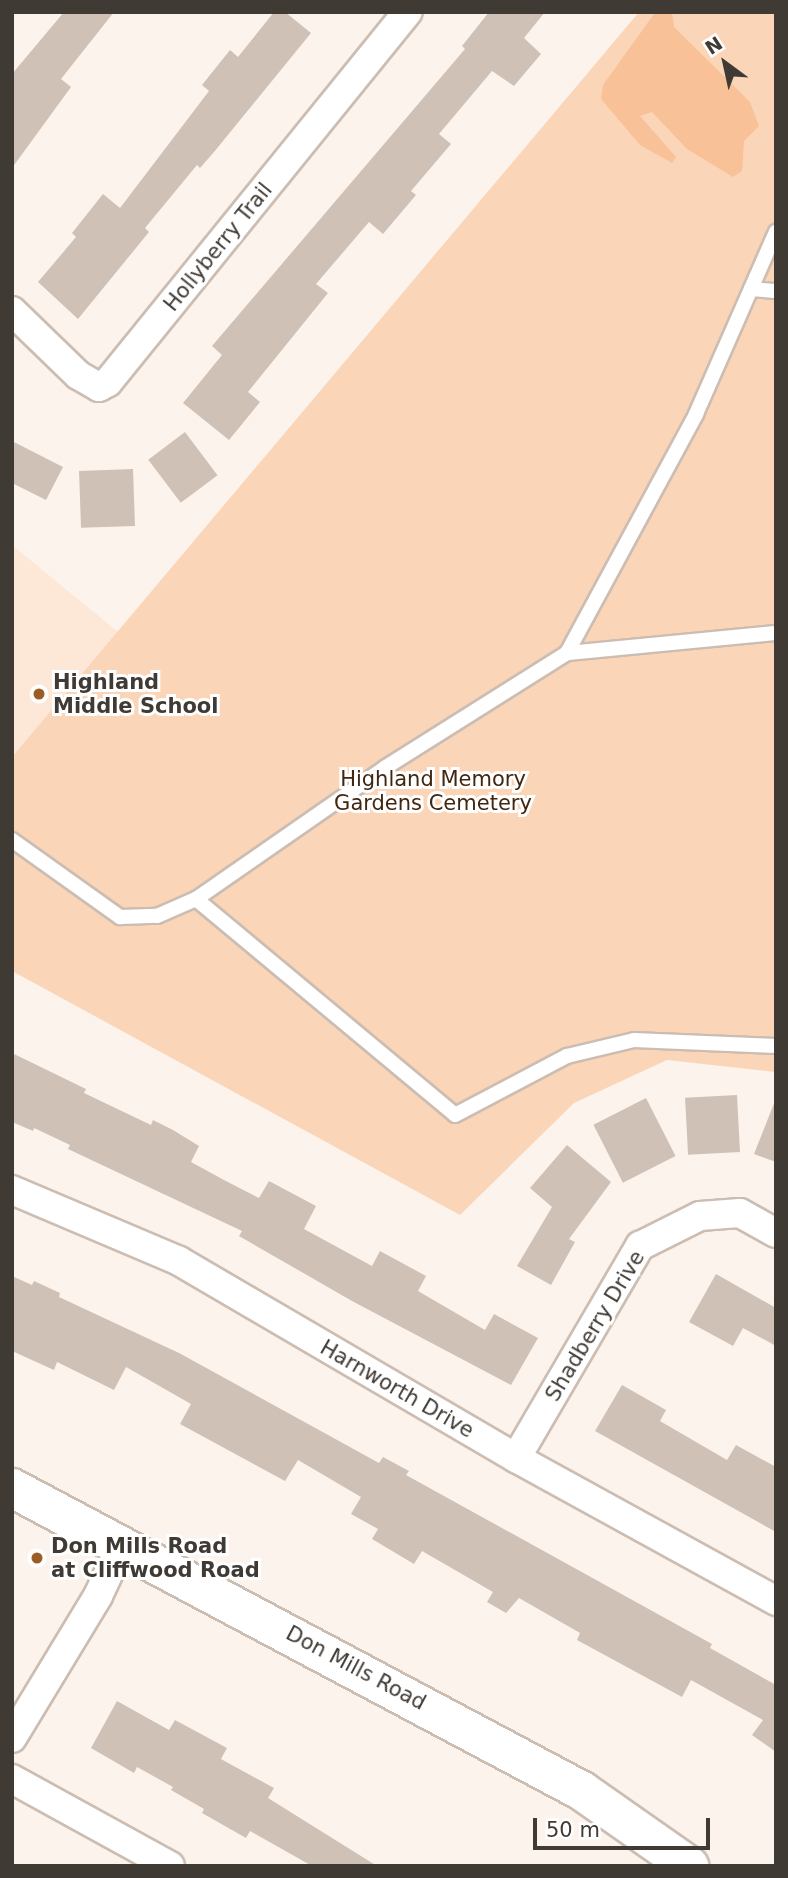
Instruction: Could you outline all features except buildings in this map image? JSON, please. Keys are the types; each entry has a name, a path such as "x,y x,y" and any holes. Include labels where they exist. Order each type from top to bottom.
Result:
{"main road":[{"name":"Don Mills Road","path":"12,1488 122,1544 582,1791 689,1866"}],"street":[{"name":"Hollyberry Trail","path":"12,311 78,375 99,387 108,382 408,12"},
{"name":"Harnworth Drive","path":"12,1190 179,1261 516,1458 776,1601"},
{"name":"Shadberry Drive","path":"516,1458 640,1246 700,1216 740,1213 776,1233"},
{"path":"12,1738 98,1596 122,1544"},
{"path":"12,1779 170,1866"}],"lane":[{"path":"567,653 696,414 776,232"},
{"path":"751,289 776,291"},
{"path":"12,840 120,917 157,916 196,899 386,767 567,653 776,633"},
{"path":"196,899 455,1115 567,1056 634,1040 776,1045"}],"shaded area":[{"path":"672,12 674,27 750,102 759,126 744,141 742,171 733,177 687,149 652,112 640,116 676,157 672,163 640,145 601,99 603,85 654,14"},
{"name":"Highland Middle School","path":"12,545 118,632 12,757"}],"green space":[{"name":"Highland Memory Gardens Cemetery","path":"639,12 776,12 776,1072 667,1060 574,1103 460,1215 12,971 12,757"}],"place":[{"name":"Highland Middle School","path":"39,694"},
{"name":"Don Mills Road at Cliffwood Road","path":"37,1558"}]}
